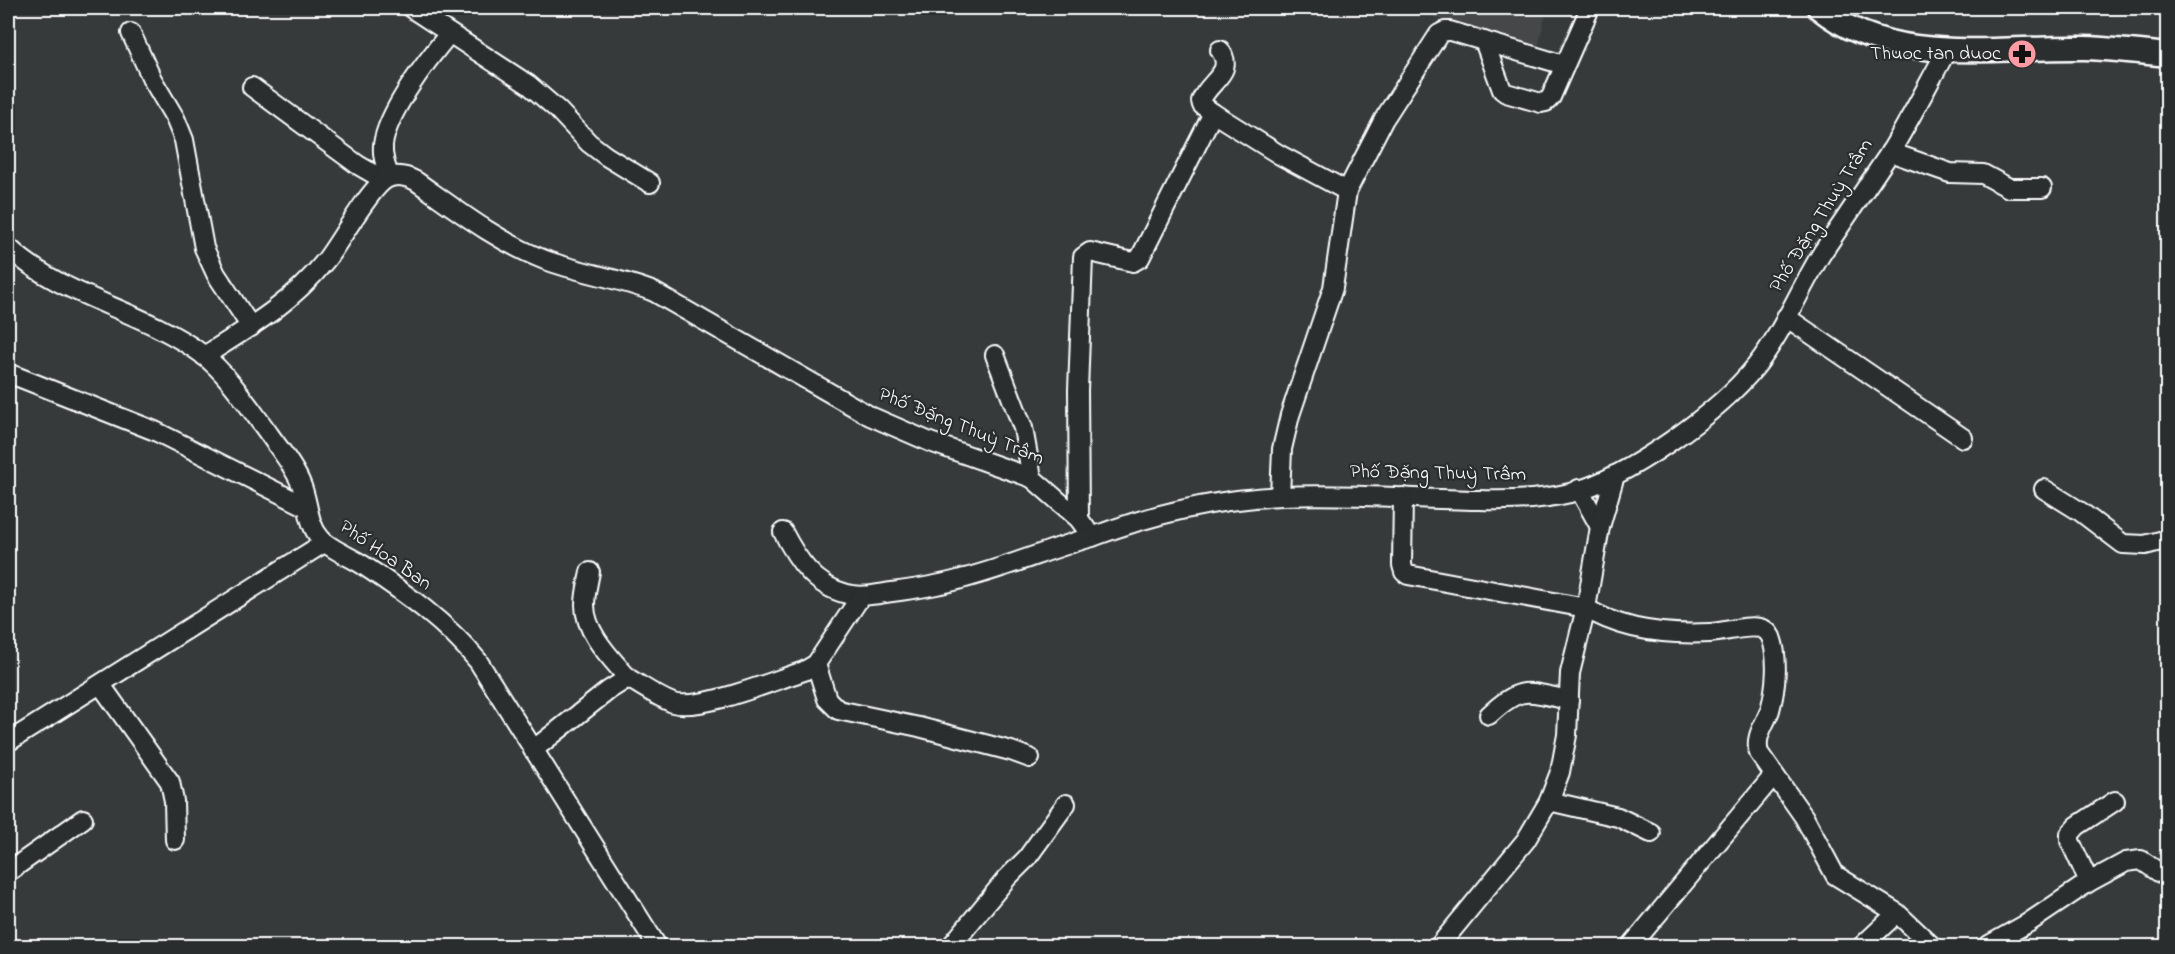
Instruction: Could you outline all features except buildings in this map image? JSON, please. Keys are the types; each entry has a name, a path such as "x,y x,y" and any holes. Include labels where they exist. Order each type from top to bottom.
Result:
{"main road":[{"path":"1819,8 1834,20 1859,33 1911,47 1947,50 2085,48 2168,55"}],"street":[{"path":"411,8 529,85 598,150 650,183"},
{"path":"1484,41 1500,87 1506,93 1541,103 1546,102 1551,98 1590,8"},
{"path":"1280,496 1282,448 1290,415 1333,288 1347,191 1384,119 1439,34 1450,31 1564,65"},
{"path":"131,33 152,80 175,118 184,140 204,248 216,274 250,327"},
{"path":"204,356 279,307 326,260 387,178 383,152 385,135 425,62 449,34"},
{"path":"1220,50 1226,59 1225,66 1201,99 1202,105 1280,155 1347,191"},
{"name":"Phố Đặng Thuỳ Trâm","path":"252,87 358,165 387,178 403,176 416,181 492,234 526,252 547,261 618,279 654,292 879,420 930,442 1032,478 1079,519 1092,537 1190,508 1280,496 1403,496 1508,500 1545,497 1579,489 1615,475 1649,456 1737,387 1756,366 1818,261 1890,152 1947,50"},
{"path":"1079,519 1078,390 1082,259 1090,252 1133,262 1140,258 1213,113"},
{"path":"1890,152 1950,173 1983,174 2009,188 2042,188"},
{"name":"Phố Hoa Ban","path":"8,247 35,270 144,319 204,356 216,366 280,450 300,481 314,530 324,543 345,553 389,582 457,638 478,661 657,946"},
{"path":"1786,317 1963,438"},
{"path":"995,355 1023,428 1032,478"},
{"path":"8,372 155,431 308,507"},
{"path":"1439,946 1526,840 1549,801 1560,772 1567,735 1570,673 1586,608 1600,528 1615,475"},
{"path":"1579,489 1600,528"},
{"path":"2044,489 2081,512 2123,544 2145,545 2168,539"},
{"path":"1403,496 1402,565 1404,572 1408,575 1586,608 1604,619 1635,628 1679,633 1710,633 1755,628 1766,631 1770,636 1774,652 1774,685 1770,708 1758,735 1756,745 1759,753 1804,817 1835,874 1897,913 1932,946"},
{"path":"783,532 795,556 815,578 846,594 861,596 916,589 964,578 1092,537"},
{"path":"8,742 324,543"},
{"path":"590,572 585,606 586,617 595,636 628,678 666,699 686,705 721,698 816,664 861,596"},
{"path":"816,664 827,699 838,710 919,727 1030,758"},
{"path":"533,750 599,697 628,678"},
{"path":"101,685 170,782 174,801 175,840"},
{"path":"1489,715 1504,700 1521,692 1569,700"},
{"path":"1631,946 1774,775"},
{"path":"1549,801 1618,817 1651,833"},
{"path":"2089,882 2070,841 2070,834 2077,826 2115,801"},
{"path":"951,946 1007,878 1027,858 1066,804"},
{"path":"8,872 83,819"},
{"path":"1987,946 2028,923 2089,882 2126,862 2140,861 2165,874"},
{"path":"1862,946 1897,913"}],"shaded area":[{"path":"1403,8 1547,8 1538,48"}],"place":[{"name":"Thuoc tan duoc","path":"2022,54"}]}
